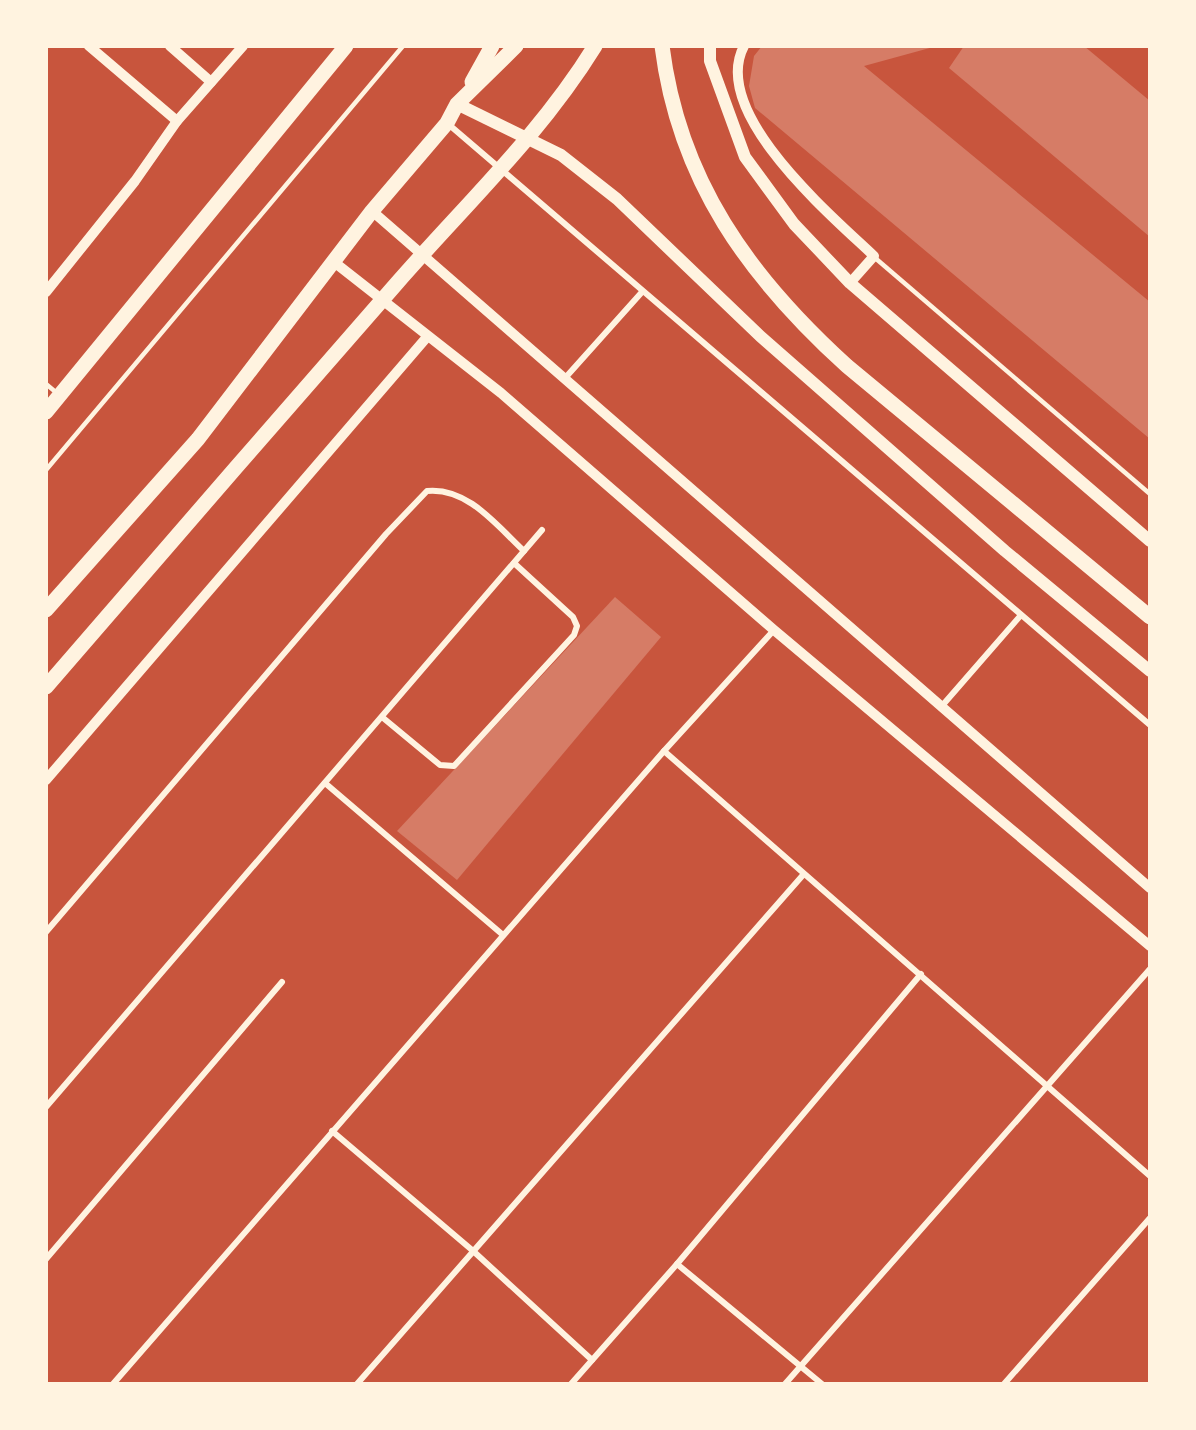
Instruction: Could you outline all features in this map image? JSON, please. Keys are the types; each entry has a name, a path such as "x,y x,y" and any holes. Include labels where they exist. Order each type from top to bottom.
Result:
{"main road":[{"path":"46,412 346,46"},
{"path":"46,610 198,439 372,211 447,123 492,46"},
{"path":"459,102 516,46"},
{"path":"46,687 399,280 525,143 575,78 595,46"},
{"path":"663,46 667,81 683,138 720,221 760,278 803,326 847,366 1149,617"},
{"path":"710,46 713,71 745,158 794,224 850,284 1149,541"},
{"path":"459,102 561,155 624,206 760,336 1005,551 1149,671"}],"street":[{"path":"89,46 177,122"},
{"path":"170,46 211,82"},
{"path":"46,292 135,181 177,122 243,46"},
{"path":"744,46 736,60 741,96 757,131 805,189 874,256 850,284"},
{"path":"447,123 1149,725"},
{"path":"372,211 566,377 940,708 1149,888"},
{"path":"334,262 501,393 774,630 1149,946"},
{"path":"566,377 642,292"},
{"path":"46,780 427,337"},
{"path":"46,932 386,534 427,491 438,490 464,498 524,551"},
{"path":"46,1107 543,530"},
{"path":"382,717 440,765 454,766 574,635 577,626 573,617 514,563"},
{"path":"940,708 1021,615"},
{"path":"113,1383 664,751 774,630"},
{"path":"664,751 1149,1176"},
{"path":"325,783 503,935"},
{"path":"357,1383 803,875"},
{"path":"785,1383 1149,969"},
{"path":"571,1383 677,1264 921,974"},
{"path":"46,1259 282,982"},
{"path":"332,1131 472,1250 592,1360"},
{"path":"1004,1383 1149,1218"},
{"path":"677,1264 822,1383"}],"lane":[{"path":"46,470 403,46"},
{"path":"874,256 1149,494"},
{"path":"46,384 60,396"}],"building":[{"path":"762,46 937,46 864,66 1150,302 1150,439 755,108 749,86 754,56"},
{"path":"964,46 1084,46 1150,101 1150,237 949,68"},
{"path":"615,597 661,637 457,880 397,831"}]}
